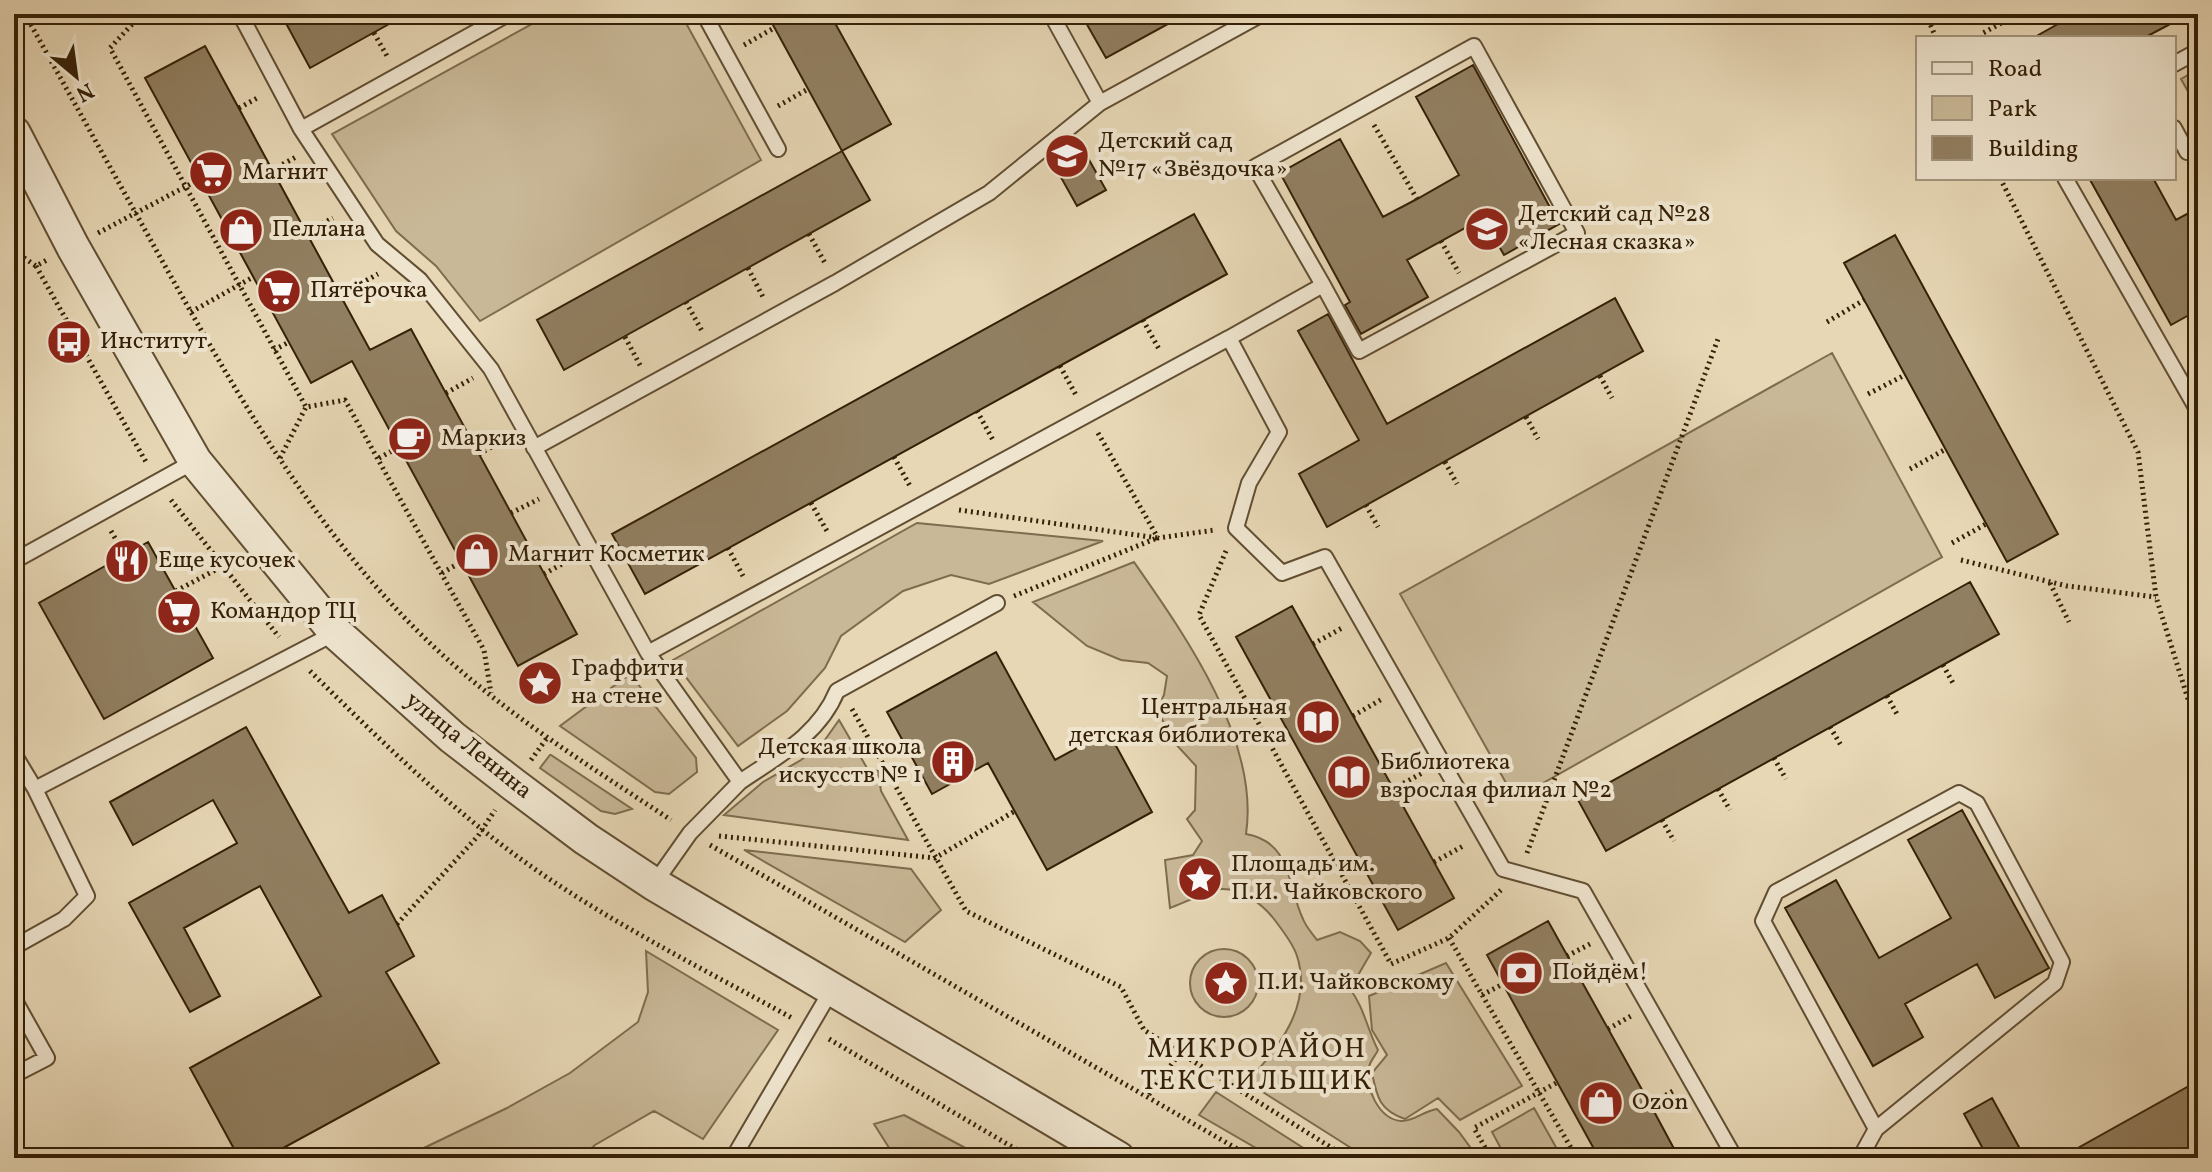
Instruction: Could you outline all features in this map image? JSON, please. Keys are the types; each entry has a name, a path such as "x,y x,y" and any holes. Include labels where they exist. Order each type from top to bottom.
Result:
{"street":[{"name":"улица Ленина","path":"14,133 73,247 195,461 335,632 452,737 586,839 654,884 1118,1158"}],"lane":[{"path":"240,14 301,129 377,244 420,280 491,369 648,653 740,782"},
{"path":"301,129 508,14"},
{"path":"704,14 778,149"},
{"path":"1051,14 1100,103"},
{"path":"534,448 835,283 989,193 1100,103 1262,14"},
{"path":"1474,46 1577,233 1359,351 1255,167 1364,107 1474,46"},
{"path":"2176,63 2198,51"},
{"path":"2176,132 2187,152 2198,147"},
{"path":"2066,180 2198,411"},
{"path":"648,653 1323,285"},
{"path":"1229,338 1279,432 1249,483 1236,528 1282,573 1325,557 1503,869 1583,891 1735,1158"},
{"path":"14,561 195,461"},
{"path":"654,884 690,833 740,782 801,741 829,712 837,691 997,603"},
{"path":"35,789 335,632"},
{"path":"14,754 35,789 87,896 64,919 14,947"},
{"path":"1860,1158 1876,1129 2055,983 2062,962 1977,803 1959,793 1776,892 1763,921 1876,1129"},
{"path":"733,1158 832,989"},
{"path":"14,999 47,1058 14,1075"}],"path":[{"path":"25,14 236,392 360,568 446,657 547,738 690,833 1253,1158"},
{"path":"135,14 136,20 110,48 306,407"},
{"path":"1926,14 1935,36"},
{"path":"1984,36 1983,33 2018,14"},
{"path":"726,55 774,28"},
{"path":"760,116 808,89"},
{"path":"1364,107 1417,199"},
{"path":"136,213 200,179"},
{"path":"2001,180 2138,452 2156,597 2198,731"},
{"path":"306,232 353,207"},
{"path":"809,234 835,283"},
{"path":"1441,241 1469,291"},
{"path":"340,295 399,263"},
{"path":"748,268 774,316"},
{"path":"191,312 253,277"},
{"path":"1827,322 1864,300"},
{"path":"686,302 713,350"},
{"path":"1143,320 1170,369"},
{"path":"625,337 650,384"},
{"path":"1236,528 1199,615 1391,964 1449,938 1519,873 1718,339"},
{"path":"274,350 289,342"},
{"path":"1060,366 1158,538"},
{"path":"1868,394 1905,375"},
{"path":"1600,376 1612,398"},
{"path":"306,407 345,400 484,650 491,693"},
{"path":"280,458 306,407"},
{"path":"977,411 1004,460"},
{"path":"1526,417 1538,439"},
{"path":"379,458 399,447"},
{"path":"1910,469 1946,449"},
{"path":"894,457 920,505 1158,538"},
{"path":"1445,462 1457,484"},
{"path":"511,513 557,489"},
{"path":"811,503 837,550"},
{"path":"1366,505 1378,527"},
{"path":"1952,543 1986,524"},
{"path":"997,603 1158,538 1236,528"},
{"path":"728,548 754,595"},
{"path":"544,574 590,549"},
{"path":"1961,560 2050,582 2156,597"},
{"path":"442,573 461,562"},
{"path":"176,591 221,567"},
{"path":"2050,582 2069,622"},
{"path":"1313,644 1360,618"},
{"path":"1943,665 1954,685"},
{"path":"1353,716 1401,689"},
{"path":"1887,696 1898,716"},
{"path":"851,708 966,911 1121,987 1144,1030 1348,1158"},
{"path":"1830,727 1842,747"},
{"path":"1774,758 1786,779"},
{"path":"1393,789 1442,762"},
{"path":"1718,789 1730,810"},
{"path":"690,833 935,858 1015,811"},
{"path":"1662,820 1674,841"},
{"path":"397,924 483,828 588,904 810,1028 1031,1158"},
{"path":"1434,862 1483,834"},
{"path":"1449,938 1577,1158"},
{"path":"1482,995 1503,984"},
{"path":"1147,1097 1180,1053"},
{"path":"1491,1158 1474,1128 1558,1082"}],"green space":[{"path":"550,14 681,14 761,160 480,321 436,266 396,231 332,134"},
{"path":"2198,69 2198,109 2181,79"},
{"path":"1832,353 1942,557 1515,799 1400,594"},
{"path":"917,523 1103,541 989,584 951,575 903,591 841,636 825,668 787,711 738,746 673,660"},
{"path":"1134,562 1196,656 1230,726 1242,763 1247,799 1246,834 1261,839 1280,855 1304,922 1317,940 1340,932 1360,941 1371,953 1350,989 1378,1050 1368,1075 1375,1101 1386,1115 1402,1121 1437,1109 1478,1158 1367,1158 1247,1082 1281,1041 1296,1009 1301,974 1295,951 1269,913 1251,898 1237,892 1222,889 1170,908 1165,860 1193,855 1202,841 1187,819 1195,810 1196,766 1171,739 1157,708 1164,695 1167,676 1148,663 1121,660 1087,646 1033,602"},
{"path":"630,674 696,758 697,772 669,794 655,792 560,726"},
{"path":"839,720 867,768 878,771 881,791 908,840 724,815 763,782 822,744"},
{"path":"550,755 632,809 615,814 601,811 540,768"},
{"path":"744,850 911,869 941,910 905,942"},
{"path":"1224,949 1248,959 1258,983 1248,1007 1224,1017 1200,1007 1190,983 1200,959"},
{"path":"646,951 778,1030 703,1139 654,1111 595,1145 580,1158 403,1158 507,1108 570,1073 638,1022 648,992"},
{"path":"1446,963 1522,1086 1460,1120 1438,1098 1405,1119 1384,1107 1376,1089 1372,1073 1387,1055 1372,1030 1369,996"},
{"path":"1216,1092 1319,1158 1273,1158 1199,1115"},
{"path":"1534,1108 1562,1158 1506,1158 1492,1132"},
{"path":"904,1115 984,1158 889,1158 893,1154 874,1124"}],"building":[{"path":"281,14 407,14 310,68"},
{"path":"767,14 830,14 891,124 842,151"},
{"path":"1081,14 1186,14 1106,58"},
{"path":"2076,14 2189,14 2148,36 2037,36"},
{"path":"205,46 370,350 411,329 577,634 518,666 352,361 311,383 145,78"},
{"path":"1473,65 1559,224 1504,255 1483,218 1407,260 1428,297 1361,334 1345,305 1350,302 1280,173 1340,139 1383,217 1417,199 1459,175 1416,97"},
{"path":"1083,149 1106,190 1077,206 1054,165"},
{"path":"842,151 870,200 564,370 537,320"},
{"path":"2090,180 2154,180 2176,220 2198,208 2198,310 2171,325"},
{"path":"1194,214 1227,274 645,594 612,534"},
{"path":"1895,235 2058,534 2007,562 1844,263"},
{"path":"1615,298 1643,351 1327,527 1299,474 1359,440 1298,331 1328,314 1387,424"},
{"path":"148,542 213,658 104,719 39,603"},
{"path":"1970,582 1999,634 1606,851 1578,800"},
{"path":"1292,606 1454,898 1398,930 1236,637"},
{"name":"Детская школа искусств № 1","path":"996,652 1055,760 1108,731 1152,812 1047,870 988,763 932,794 887,712"},
{"path":"246,727 349,913 382,895 414,956 386,972 439,1063 265,1158 239,1158 190,1068 321,996 260,886 184,928 220,996 190,1012 129,903 237,843 213,800 133,845 110,802"},
{"path":"1962,810 2049,968 1995,998 1977,964 1905,1004 1923,1037 1873,1066 1785,908 1836,880 1879,958 1951,918 1908,840"},
{"path":"1548,921 1679,1158 1599,1158 1487,955"},
{"path":"2198,1081 2198,1148 2180,1158 2060,1158"},
{"path":"1992,1098 2025,1158 1988,1158 1964,1114"}],"place":[{"name":"Детский сад №17 «Звёздочка»","path":"1067,156"},
{"name":"Магнит","path":"211,173"},
{"name":"Детский сад №28 «Лесная сказка»","path":"1487,229"},
{"name":"Пеллана","path":"241,230"},
{"name":"Пятёрочка","path":"279,291"},
{"name":"Институт","path":"69,342"},
{"name":"Маркиз","path":"410,439"},
{"name":"Магнит Косметик","path":"477,555"},
{"name":"Еще кусочек","path":"127,561"},
{"name":"Командор ТЦ","path":"179,612"},
{"name":"Граффити на стене","path":"540,683"},
{"name":"Центральная детская библиотека","path":"1318,722"},
{"name":"Детская школа искусств № 1","path":"953,762"},
{"name":"Библиотека взрослая филиал №2","path":"1349,777"},
{"name":"Площадь им. П.И. Чайковского","path":"1200,879"},
{"name":"Пойдём!","path":"1521,973"},
{"name":"П.И. Чайковскому","path":"1226,983"},
{"name":"Ozon","path":"1601,1103"}],"district":[{"name":"МИКРОРАЙОН ТЕКСТИЛЬЩИК","path":"1257,1065"}]}
